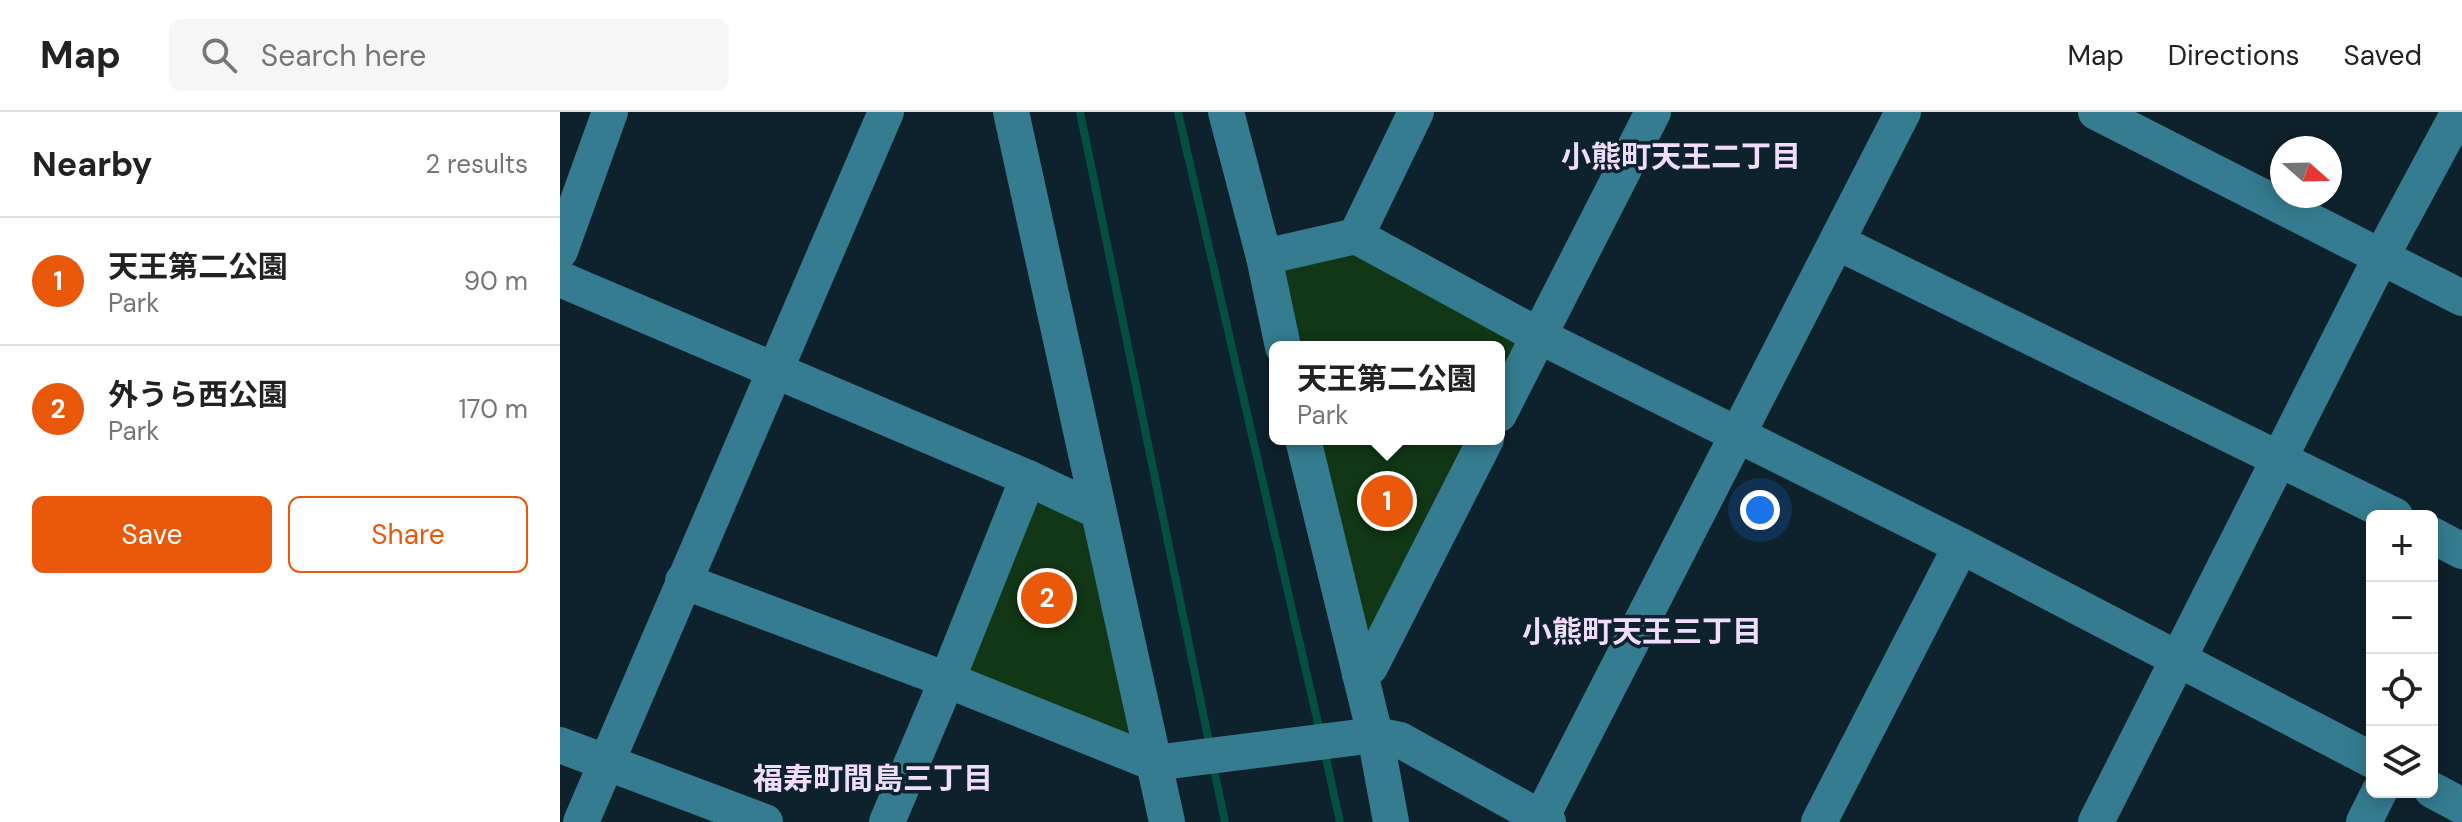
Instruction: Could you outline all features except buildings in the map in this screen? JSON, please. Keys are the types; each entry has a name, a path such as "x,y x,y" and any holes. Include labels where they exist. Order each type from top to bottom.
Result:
{"street":[{"path":"560,251 610,112"},
{"path":"581,822 886,112"},
{"path":"1011,112 1098,511 1166,760 1167,822"},
{"path":"1226,112 1264,257 1282,341"},
{"path":"1356,236 1416,112"},
{"path":"1505,402 1653,112"},
{"path":"683,581 1166,760 1375,735 1400,740 1542,821 1903,112"},
{"path":"2096,112 2462,298"},
{"path":"2096,822 2381,257 2459,112"},
{"path":"1264,257 1356,236 1539,336 1961,546 2366,757"},
{"path":"1837,242 2280,456 2384,510"},
{"path":"560,279 775,368 1098,511"},
{"path":"1304,445 1375,735 1391,822"},
{"path":"1360,674 1370,667 1483,445"},
{"path":"887,822 1028,478"},
{"path":"2438,538 2462,551"},
{"path":"1819,822 1961,546"},
{"path":"560,745 765,822"},
{"path":"2438,793 2462,806"},
{"path":"2364,822 2376,798"}],"green space":[{"path":"1355,244 1530,338 1505,387 1505,341 1292,341 1273,262"},
{"path":"1314,445 1476,445 1364,664"},
{"path":"1031,486 1089,513 1146,753 954,676"}],"waterway":[{"path":"1080,112 1210,747"},
{"path":"1178,112 1320,732"},
{"path":"1324,749 1340,822"},
{"path":"1213,764 1225,822"}],"place":[{"name":"天王第二公園","path":"1387,501"},
{"name":"外うら西公園","path":"1047,598"}],"district":[{"name":"小熊町天王二丁目","path":"1681,156"},
{"name":"小熊町天王三丁目","path":"1642,631"},
{"name":"福寿町間島三丁目","path":"873,778"}]}
